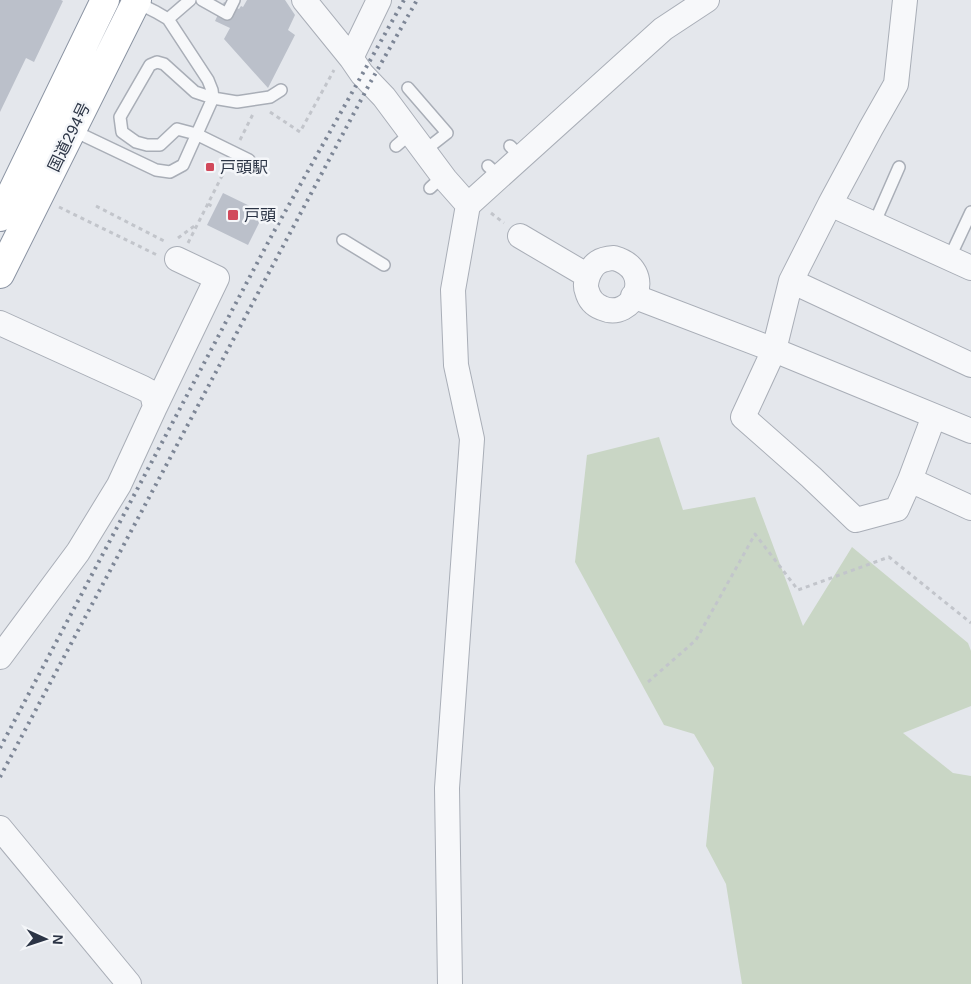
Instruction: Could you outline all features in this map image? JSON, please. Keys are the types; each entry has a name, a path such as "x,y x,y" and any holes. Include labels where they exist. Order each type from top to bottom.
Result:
{"highway":[{"name":"国道294号","path":"0,274 60,125 105,0"},
{"name":"国道294号","path":"0,217 60,125 135,1"}],"street":[{"path":"304,0 362,74 410,124 436,182 472,202"},
{"path":"350,58 379,0"},
{"path":"450,984 446,788 472,439 456,364 453,290 472,202 494,171 516,152 663,29 707,0"},
{"path":"905,0 896,84 830,204 791,281 774,350 743,417 856,520 897,509 934,416"},
{"path":"830,204 971,268"},
{"path":"520,236 588,276"},
{"path":"0,657 78,552 119,486 217,278 177,249"},
{"path":"606,259 622,260 629,265 637,280 637,289 633,296 629,304 622,308 605,310 597,306 587,292 586,284 591,268 598,262 606,259"},
{"path":"791,281 971,366"},
{"path":"633,296 774,350 971,430"},
{"path":"0,323 143,388 152,393 155,407"},
{"path":"910,480 971,508"},
{"path":"0,828 129,984"}],"lane":[{"path":"168,19 190,0"},
{"path":"202,0 227,14 234,0"},
{"path":"60,125 156,170 170,172 183,165 214,98 212,90 208,80 168,19 135,1"},
{"path":"249,160 196,134 177,129 160,145 147,145 136,142 122,132 120,117 150,65 157,62 164,64 195,92 214,98 237,102 270,97 281,90"},
{"path":"408,88 410,124"},
{"path":"874,224 899,167"},
{"path":"949,259 971,212"},
{"path":"343,240 384,265"}],"path":[{"path":"472,202 484,208 520,236"},
{"path":"208,204 215,208"},
{"path":"55,205 158,255 177,249 198,224"},
{"path":"648,682 696,640 755,534 798,590 890,557 971,623"}],"green space":[{"path":"659,437 683,510 755,497 803,626 852,547 968,643 971,651 971,706 903,733 953,773 971,776 971,984 742,984 726,884 706,846 714,768 694,734 664,725 575,562 587,455"}],"building":[{"path":"0,0 63,1 34,62 26,58 0,112"},
{"path":"247,0 285,0 295,15 288,30 295,35 268,88 224,39 230,28 215,21 224,2 239,9 241,6 243,7"},
{"path":"223,193 264,213 248,245 207,225"}],"railway":[{"path":"0,748 272,235 404,0"},
{"path":"0,777 370,83 417,0"}],"place":[{"name":"戸頭駅","path":"210,167"},
{"name":"戸頭","path":"233,215"}]}
